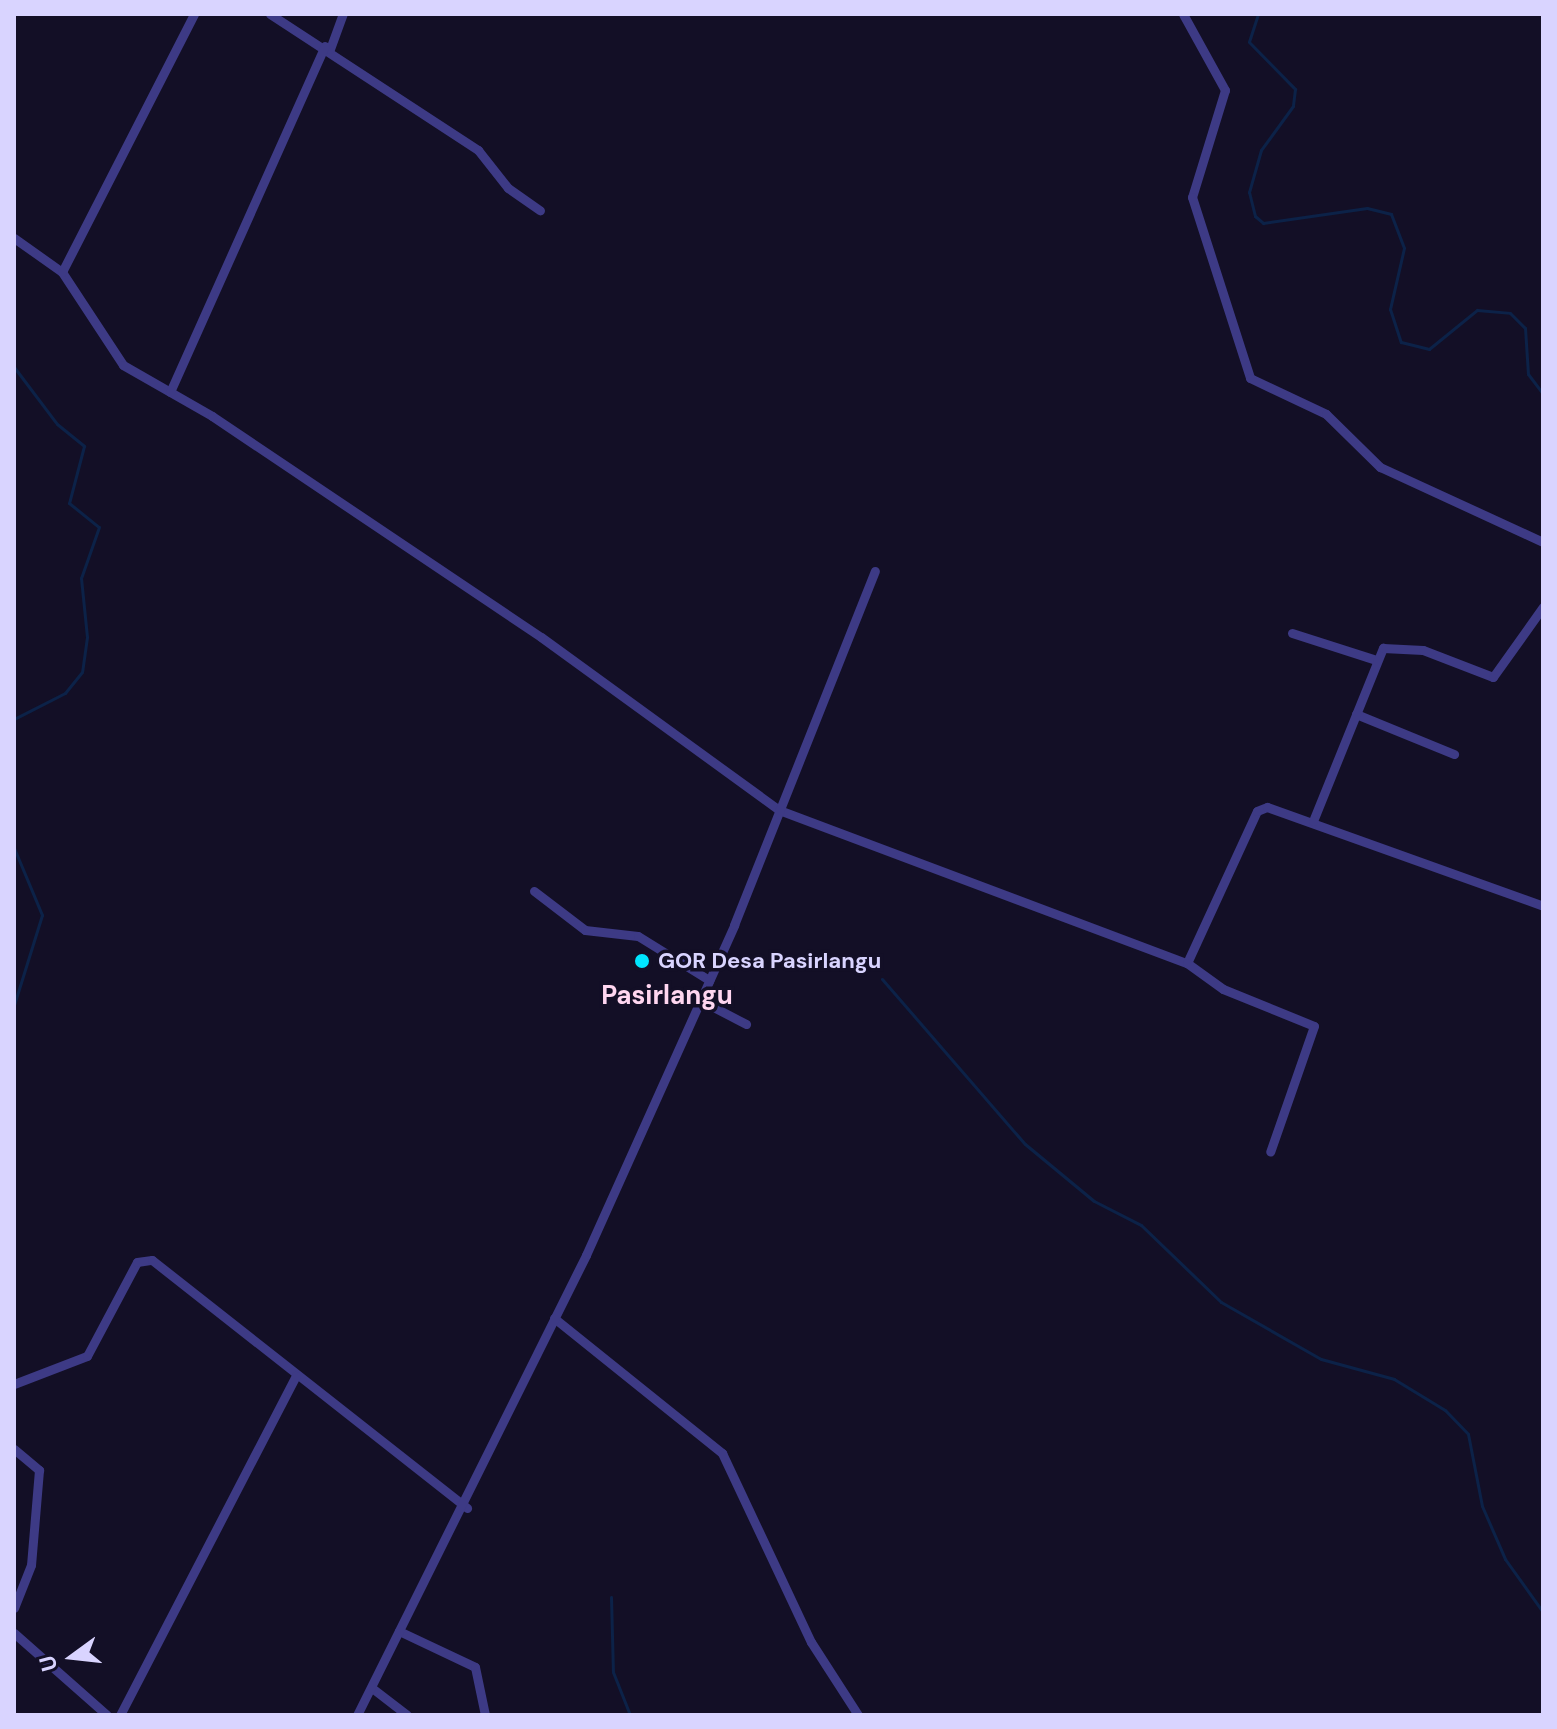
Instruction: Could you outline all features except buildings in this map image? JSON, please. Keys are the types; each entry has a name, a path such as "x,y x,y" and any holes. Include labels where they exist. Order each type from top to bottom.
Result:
{"street":[{"path":"62,272 194,14"},
{"path":"270,14 328,48 478,150 508,188 540,210"},
{"path":"170,392 343,14"},
{"path":"1183,14 1224,88 1192,197 1250,378 1326,414 1380,467 1543,542"},
{"path":"14,238 62,272 114,357 541,637 779,810 1187,963 1223,989 1314,1026 1270,1152"},
{"path":"357,1715 467,1508 700,1000 875,571"},
{"path":"1313,821 1376,660 1393,643 1493,677 1543,607"},
{"path":"1292,633 1376,660"},
{"path":"1356,714 1454,754"},
{"path":"1187,963 1257,811 1270,807 1543,906"},
{"path":"534,891 585,930 638,936 709,980"},
{"path":"700,1000 746,1024"},
{"path":"14,1384 87,1356 145,1258 467,1508"},
{"path":"554,1318 722,1453 811,1642 858,1715"},
{"path":"120,1715 296,1376"},
{"path":"14,1449 39,1470 31,1565 14,1608"},
{"path":"399,1631 475,1667 485,1715"},
{"path":"14,1633 107,1715"},
{"path":"372,1688 407,1715"}],"waterway":[{"path":"1258,14 1249,42 1295,89 1293,106 1261,150 1249,192 1255,216 1263,223 1367,208 1391,214 1404,248 1390,309 1401,342 1429,349 1477,310 1510,313 1525,328 1528,374 1543,394"},
{"path":"14,367 57,424 84,446 69,503 99,527 81,578 87,637 82,672 65,693 14,719"},
{"path":"14,848 42,915 14,1005"},
{"path":"882,979 1025,1144 1094,1201 1141,1225 1221,1302 1321,1359 1394,1379 1445,1410 1468,1434 1482,1506 1505,1559 1543,1612"},
{"path":"611,1597 613,1672 630,1715"}],"place":[{"name":"GOR Desa Pasirlangu","path":"642,961"}],"district":[{"name":"Pasirlangu","path":"667,996"}]}
